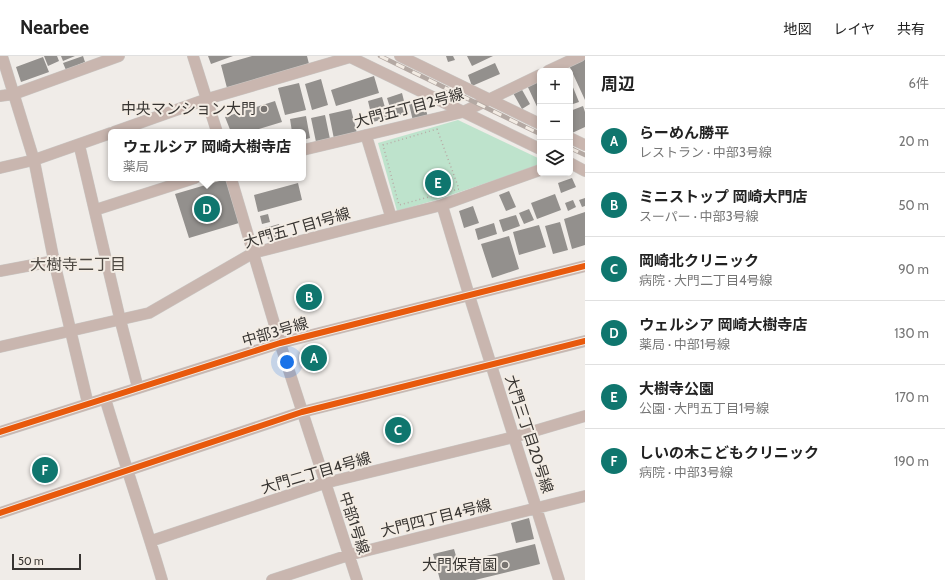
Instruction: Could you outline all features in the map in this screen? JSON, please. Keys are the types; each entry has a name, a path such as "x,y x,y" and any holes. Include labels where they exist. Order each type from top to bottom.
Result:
{"street":[{"path":"2,56 34,160 54,261 88,404"},
{"path":"0,96 14,94 119,56"},
{"path":"193,56 216,129"},
{"path":"121,129 207,99 351,56 537,148"},
{"path":"400,56 537,123"},
{"path":"554,68 580,56"},
{"name":"大門五丁目2号線","path":"306,149 463,112 537,76"},
{"path":"0,168 34,160 108,133"},
{"path":"366,135 391,217"},
{"path":"573,139 585,145"},
{"path":"79,144 120,319 138,388"},
{"path":"573,164 585,170"},
{"name":"大門五丁目1号線","path":"0,347 149,313 253,253 442,204 537,171"},
{"path":"95,210 186,181"},
{"name":"中部1号線","path":"232,181 280,343 357,580"},
{"name":"大門三丁目20号線","path":"442,204 468,295 559,580"},
{"path":"0,271 54,261"},
{"name":"中部3号線","path":"0,432 280,343 585,266"},
{"path":"0,512 302,412 585,341"},
{"path":"105,398 162,580"},
{"name":"大門二丁目4号線","path":"151,541 325,483 514,437 585,416"},
{"name":"大門四丁目4号線","path":"272,580 349,555 585,496"}],"path":[{"path":"437,129 460,189 399,205 383,145 437,129"}],"green space":[{"path":"458,120 537,158 537,166 436,200 397,211 378,143"}],"building":[{"path":"44,56 57,56 59,61 48,66"},
{"path":"61,56 75,56 63,61"},
{"path":"83,56 85,62 66,70 63,63"},
{"path":"208,56 233,56 211,64"},
{"path":"252,56 307,56 309,64 227,88 221,65"},
{"path":"446,56 453,56 455,60 448,62"},
{"path":"467,56 493,56 472,66"},
{"path":"585,56 585,100 573,74 573,68 570,68 568,63"},
{"path":"43,57 49,72 21,82 16,67"},
{"path":"495,63 500,74 472,86 468,75"},
{"path":"374,76 379,93 336,106 331,90"},
{"path":"537,78 537,107 526,83"},
{"path":"321,79 328,105 312,110 305,84"},
{"path":"299,83 306,110 285,115 278,88"},
{"path":"573,87 579,102 573,104"},
{"path":"521,88 530,104 522,109 513,93"},
{"path":"402,93 407,113 393,117 387,98"},
{"path":"382,97 388,118 373,122 368,101"},
{"path":"423,100 428,117 413,121 409,104"},
{"name":"中央マンション大門","path":"275,101 282,122 259,129 230,129 225,117"},
{"path":"583,106 585,112 585,127 573,133 573,110"},
{"path":"351,109 357,133 334,139 329,114"},
{"path":"325,115 330,139 316,142 311,118"},
{"path":"306,116 310,138 306,139 306,129 292,129 290,119"},
{"path":"572,178 576,187 561,193 558,183"},
{"path":"219,181 227,181 239,223 189,238 175,194"},
{"path":"298,183 302,200 258,212 254,195"},
{"path":"509,191 516,207 506,211 499,195"},
{"path":"555,194 561,210 537,219 531,203"},
{"path":"585,198 585,206 582,207 579,200"},
{"path":"573,200 576,207 568,211 565,203"},
{"path":"473,206 479,223 464,228 459,211"},
{"path":"529,209 534,220 524,224 519,213"},
{"path":"585,212 585,245 572,249 564,219"},
{"path":"268,214 270,222 262,224 260,216"},
{"path":"516,215 520,226 503,232 499,220"},
{"path":"560,222 568,250 553,254 545,226"},
{"path":"494,223 497,234 478,240 475,229"},
{"path":"279,224 283,239 269,243 265,228"},
{"path":"539,225 546,247 519,255 513,232"},
{"path":"509,236 519,269 492,278 481,244"},
{"path":"313,284 320,307 305,311 297,288"},
{"path":"320,351 323,362 309,367 306,354"},
{"path":"529,518 534,539 516,543 511,523"},
{"path":"535,544 540,564 475,580 440,580 433,554 454,549 458,563"}],"railway":[{"path":"380,56 537,133"},
{"path":"573,149 585,155"}],"cycle path":[{"path":"0,432 280,343 585,266"},
{"path":"0,513 302,412 585,341"}],"place":[{"name":"中央マンション大門","path":"264,109"},
{"name":"大樹寺公園","path":"438,183"},
{"name":"ウェルシア 岡崎大樹寺店","path":"207,209"},
{"name":"ミニストップ 岡崎大門店","path":"309,297"},
{"name":"らーめん勝平","path":"314,358"},
{"name":"岡崎北クリニック","path":"398,430"},
{"name":"しいの木こどもクリニック","path":"45,470"},
{"name":"大門保育園","path":"505,565"}],"district":[{"name":"大樹寺二丁目","path":"78,264"}]}
